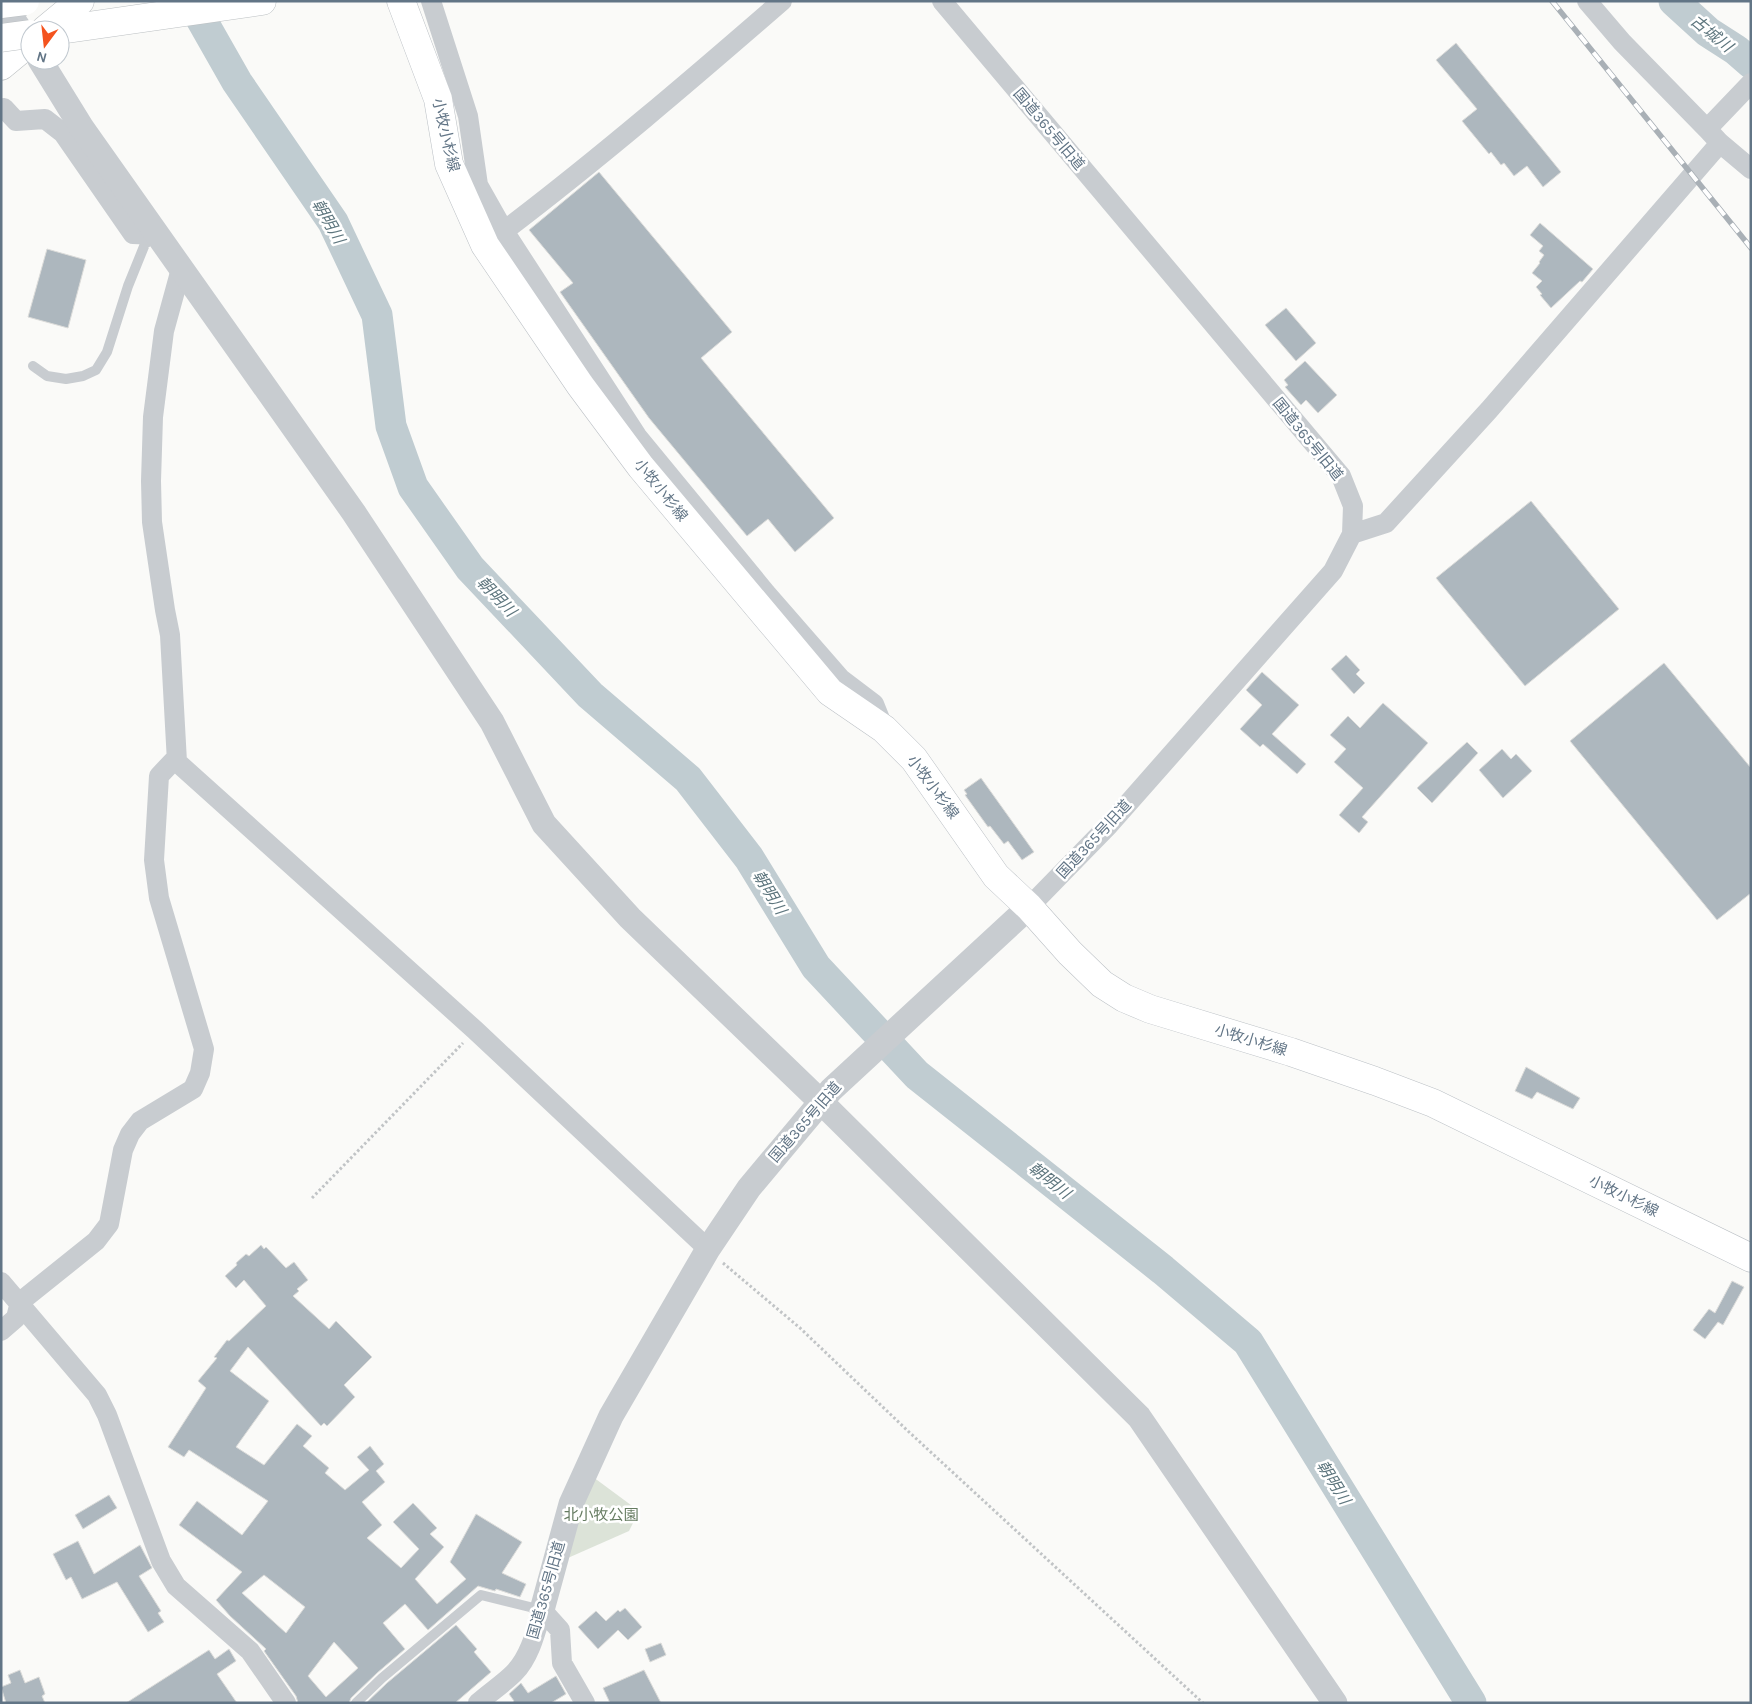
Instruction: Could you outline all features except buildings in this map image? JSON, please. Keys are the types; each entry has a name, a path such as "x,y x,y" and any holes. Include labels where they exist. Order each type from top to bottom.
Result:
{"main road":[{"path":"1,3 25,1"},
{"path":"59,20 80,1"},
{"path":"70,33 262,1"},
{"name":"小牧小杉線","path":"401,1 438,99 449,164 485,245 580,385 641,467 830,692 884,729 914,759 996,876 1024,911 1102,984 1124,998 1150,1009 1291,1052 1433,1103 1751,1258"},
{"path":"1,38 20,38"},
{"path":"1,66 20,52"}],"street":[{"path":"431,1 468,116 478,185 504,232 637,436 766,593 822,657 841,678 874,704 884,729"},
{"path":"504,232 693,78 782,1"},
{"name":"国道365号旧道","path":"478,1703 515,1672 525,1658 542,1610 571,1504 611,1416 708,1249 749,1188 825,1096 1024,911 1109,825 1326,579 1352,534 1353,506 1341,476 942,1"},
{"path":"1587,1 1622,42 1714,136 1751,169"},
{"path":"1,3 20,20"},
{"path":"55,70 82,128 354,513 492,722 544,824 630,918 825,1096 1139,1417 1335,1703"},
{"path":"1352,534 1386,523 1489,410 1714,136 1749,84"},
{"path":"4,108 16,121 45,119 63,133 132,234 158,235"},
{"path":"181,269 164,331 153,417 151,481 152,522 170,635 176,762 475,1030 708,1249"},
{"path":"1,1331 16,1318 20,1302 96,1241 109,1224 123,1150 130,1134 140,1122 192,1088 200,1073 204,1049 159,898 154,860 159,776 176,758"},
{"path":"1,1282 98,1395 161,1561 176,1586 250,1651 286,1703"},
{"path":"542,1610 560,1630 562,1663 585,1703"}],"lane":[{"path":"33,366 47,376 66,379 83,376 96,370 107,352 128,286 145,244 158,235"},
{"path":"356,1703 382,1678 481,1595 542,1610"}],"path":[{"path":"312,1198 475,1030"},
{"path":"708,1249 800,1328 909,1432 1203,1703"}],"green space":[{"name":"北小牧公園","path":"593,1477 639,1511 629,1531 561,1561"}],"waterway":[{"name":"朝明川","path":"191,1 237,82 333,222 377,315 391,426 413,487 470,568 590,695 688,779 749,858 816,967 917,1075 1163,1270 1248,1342 1471,1703"},
{"name":"古城川","path":"1674,1 1708,32 1736,50 1751,63"}],"railway":[{"path":"1552,1 1751,248"}]}
